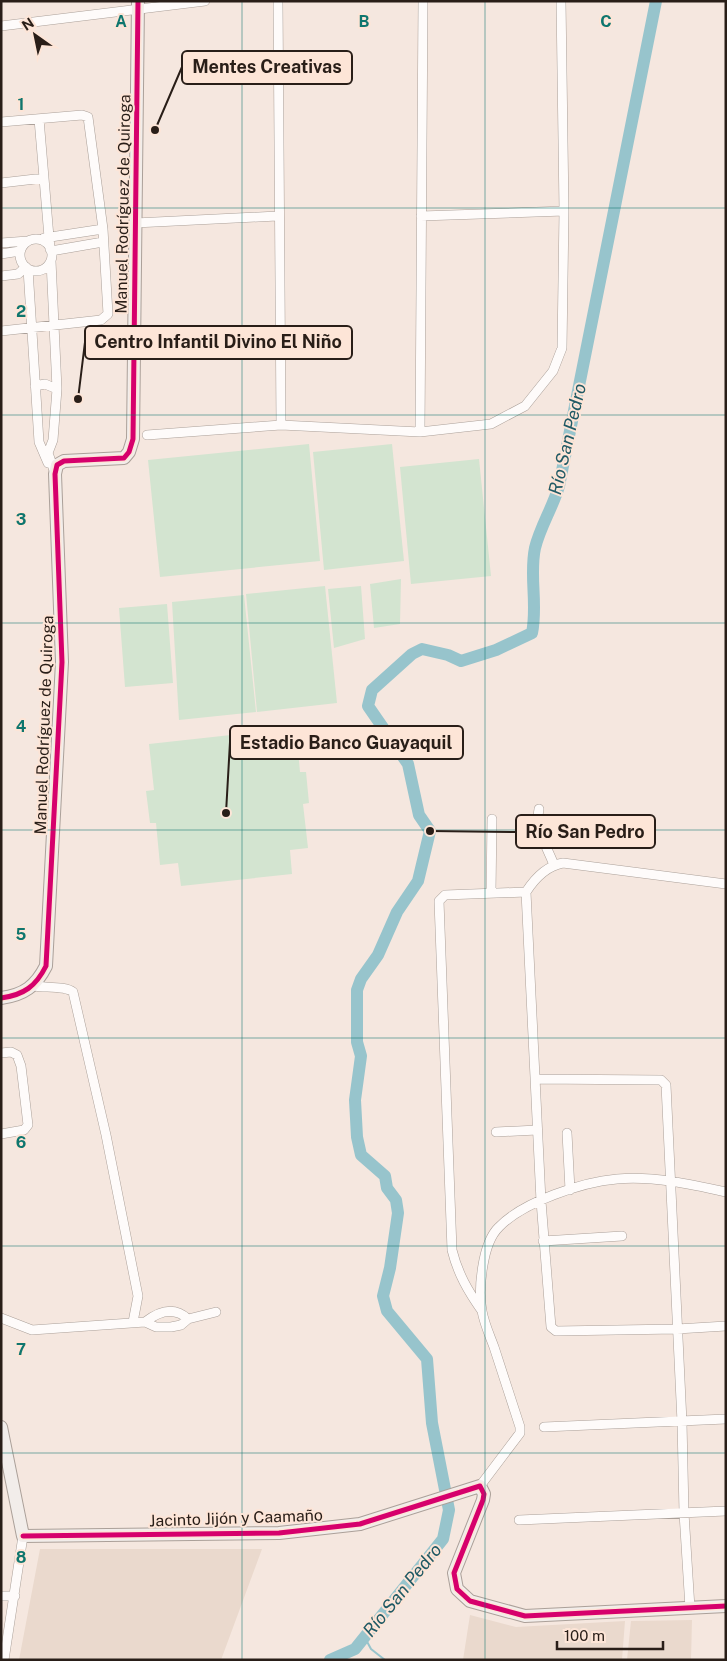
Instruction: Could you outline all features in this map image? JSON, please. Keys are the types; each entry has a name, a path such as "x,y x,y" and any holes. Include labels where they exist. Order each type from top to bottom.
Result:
{"street":[{"path":"1,26 138,6 205,1"},
{"path":"278,1 277,216 281,425"},
{"path":"420,432 423,1"},
{"path":"147,435 281,425 420,432 491,424 525,406 553,371 562,348 564,211 561,1"},
{"name":"Manuel Rodríguez de Quiroga","path":"34,986 46,966 62,662 55,474 58,465 64,461 124,458 133,439 138,6"},
{"path":"1,122 82,115 88,117 103,229 106,317 101,320 1,331"},
{"path":"38,119 51,250 50,261 56,326 57,389 53,440 48,453 55,474"},
{"path":"1,183 44,178"},
{"path":"422,216 564,211"},
{"path":"135,223 277,216"},
{"path":"1,244 40,240 49,236 103,229"},
{"path":"40,240 51,250"},
{"path":"1,254 20,251 29,241"},
{"path":"51,250 104,242"},
{"path":"20,251 21,260 27,268 39,442 43,456 55,474"},
{"path":"1,276 16,275 27,268 41,270 50,261"},
{"path":"35,386 45,384 57,389"},
{"path":"539,810 537,819 539,830 554,865"},
{"path":"491,893 492,819"},
{"path":"726,884 562,863 554,865 534,880 526,892 543,1241 548,1320 551,1327 556,1331 677,1329 726,1326"},
{"path":"526,892 445,895 439,900 452,1250 456,1267 464,1284 482,1311 520,1427 520,1433 475,1487 484,1494 483,1500 454,1573 457,1589 470,1601 524,1616 726,1606"},
{"path":"1,998 25,992 34,986 46,989 67,988 73,992 106,1135 138,1296 133,1322"},
{"path":"1,1053 11,1052 18,1056 21,1066 28,1124 24,1130 1,1134"},
{"path":"535,1079 661,1080 664,1082 671,1180 682,1422 684,1513 690,1608"},
{"path":"496,1132 537,1130"},
{"path":"567,1133 570,1190"},
{"path":"482,1311 482,1273 489,1243 497,1228 512,1217 541,1201 589,1184 618,1179 671,1180 726,1192"},
{"path":"543,1241 622,1236"},
{"path":"145,1322 162,1312 172,1311 181,1312 188,1319"},
{"path":"1,1318 32,1330 133,1322 145,1322 160,1328 181,1325 188,1319 216,1312"},
{"path":"544,1427 726,1419"},
{"path":"1,1427 23,1536 4,1660"},
{"name":"Jacinto Jijón y Caamaño","path":"23,1536 279,1533 360,1524 475,1487"},
{"path":"519,1520 726,1511"},
{"path":"1,1596 15,1596"}],"shaded area":[{"path":"40,1549 262,1549 221,1660 19,1660"},
{"path":"470,1615 516,1627 625,1621 622,1660 463,1660"},
{"path":"692,1620 691,1660 627,1660 631,1621"}],"green space":[{"path":"309,444 320,561 160,577 148,460"},
{"path":"392,444 404,561 324,570 313,452"},
{"path":"479,459 491,576 411,584 400,467"},
{"path":"401,579 400,624 374,628 370,584"},
{"path":"325,586 337,703 257,712 246,594"},
{"path":"361,586 365,639 334,648 328,589"},
{"path":"244,595 256,712 179,720 172,602"},
{"path":"167,604 173,683 125,687 119,608"},
{"path":"296,728 300,772 306,772 309,803 303,804 308,848 290,850 292,874 181,886 178,863 160,865 156,823 150,823 146,791 154,790 149,744"}],"waterway":[{"name":"Río San Pedro","path":"330,1660 355,1649 443,1539 449,1510 432,1423 427,1359 387,1311 383,1296 390,1268 398,1213 396,1200 387,1188 385,1176 361,1155 357,1137 355,1100 361,1056 357,1042 357,990 361,979 378,955 397,912 418,881 430,831 419,815 408,764 368,706 372,690 412,654 422,649 448,655 461,661 496,650 532,633 534,622 533,559 535,548 559,486 656,1"},
{"path":"364,1636 371,1649 385,1660"}],"cycle path":[{"path":"1,998 23,992 38,979 46,966 62,662 55,474 57,465 64,461 124,458 129,452 133,439 138,1"},
{"path":"23,1536 279,1533 360,1524 480,1486 484,1494 483,1500 454,1573 457,1589 470,1601 525,1616 726,1606"}],"place":[{"name":"Mentes Creativas","path":"155,130"},
{"name":"Centro Infantil Divino El Niño","path":"78,399"},
{"name":"Estadio Banco Guayaquil","path":"226,813"},
{"name":"Río San Pedro","path":"430,831"}]}
